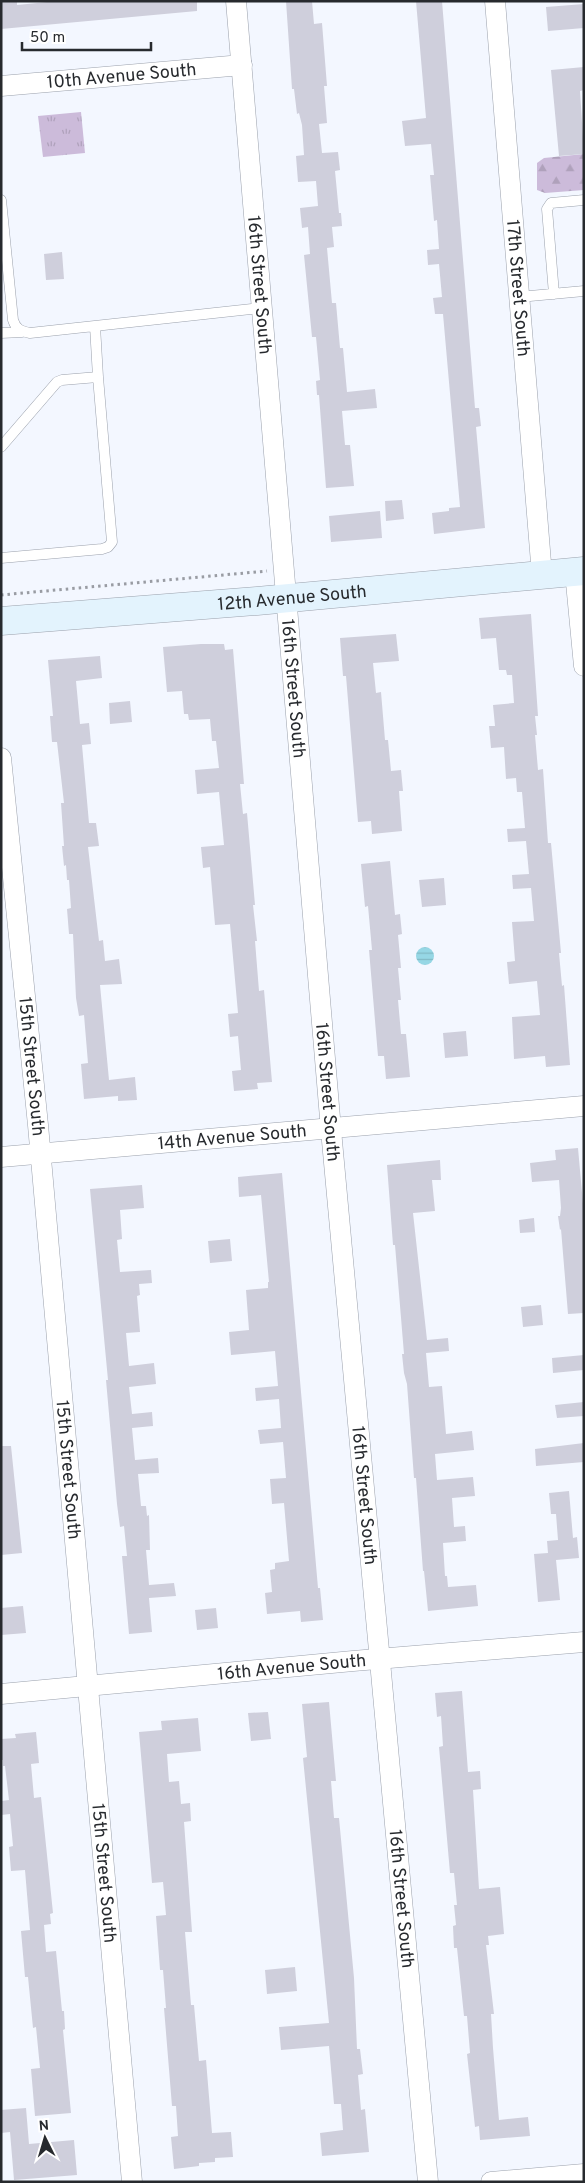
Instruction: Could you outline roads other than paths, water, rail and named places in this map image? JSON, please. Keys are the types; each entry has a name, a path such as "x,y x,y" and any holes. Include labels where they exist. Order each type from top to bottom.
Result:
{"street":[{"name":"16th Street South","path":"236,1 331,1130 428,2182"},
{"name":"17th Street South","path":"495,1 542,575"},
{"name":"10th Avenue South","path":"1,86 242,65"},
{"name":"12th Avenue South","path":"1,621 285,599 579,571"},
{"path":"579,571 584,666"},
{"name":"15th Street South","path":"1,758 40,1154 86,1686 132,2182"},
{"name":"14th Avenue South","path":"1,1158 584,1106"},
{"name":"16th Avenue South","path":"1,1694 380,1658 584,1642"},
{"path":"491,2182 584,2174"}],"lane":[{"path":"1,200 5,282 13,320 16,328 22,332"},
{"path":"554,294 547,209 552,203 584,200"},
{"path":"519,297 584,291"},
{"path":"1,333 30,333 261,308"},
{"path":"1,558 102,549 108,547 112,542 95,326"},
{"path":"1,447 57,382 98,377"}],"water":[{"path":"421,947 429,947 434,952 432,963 421,965 416,960 416,952"}]}
